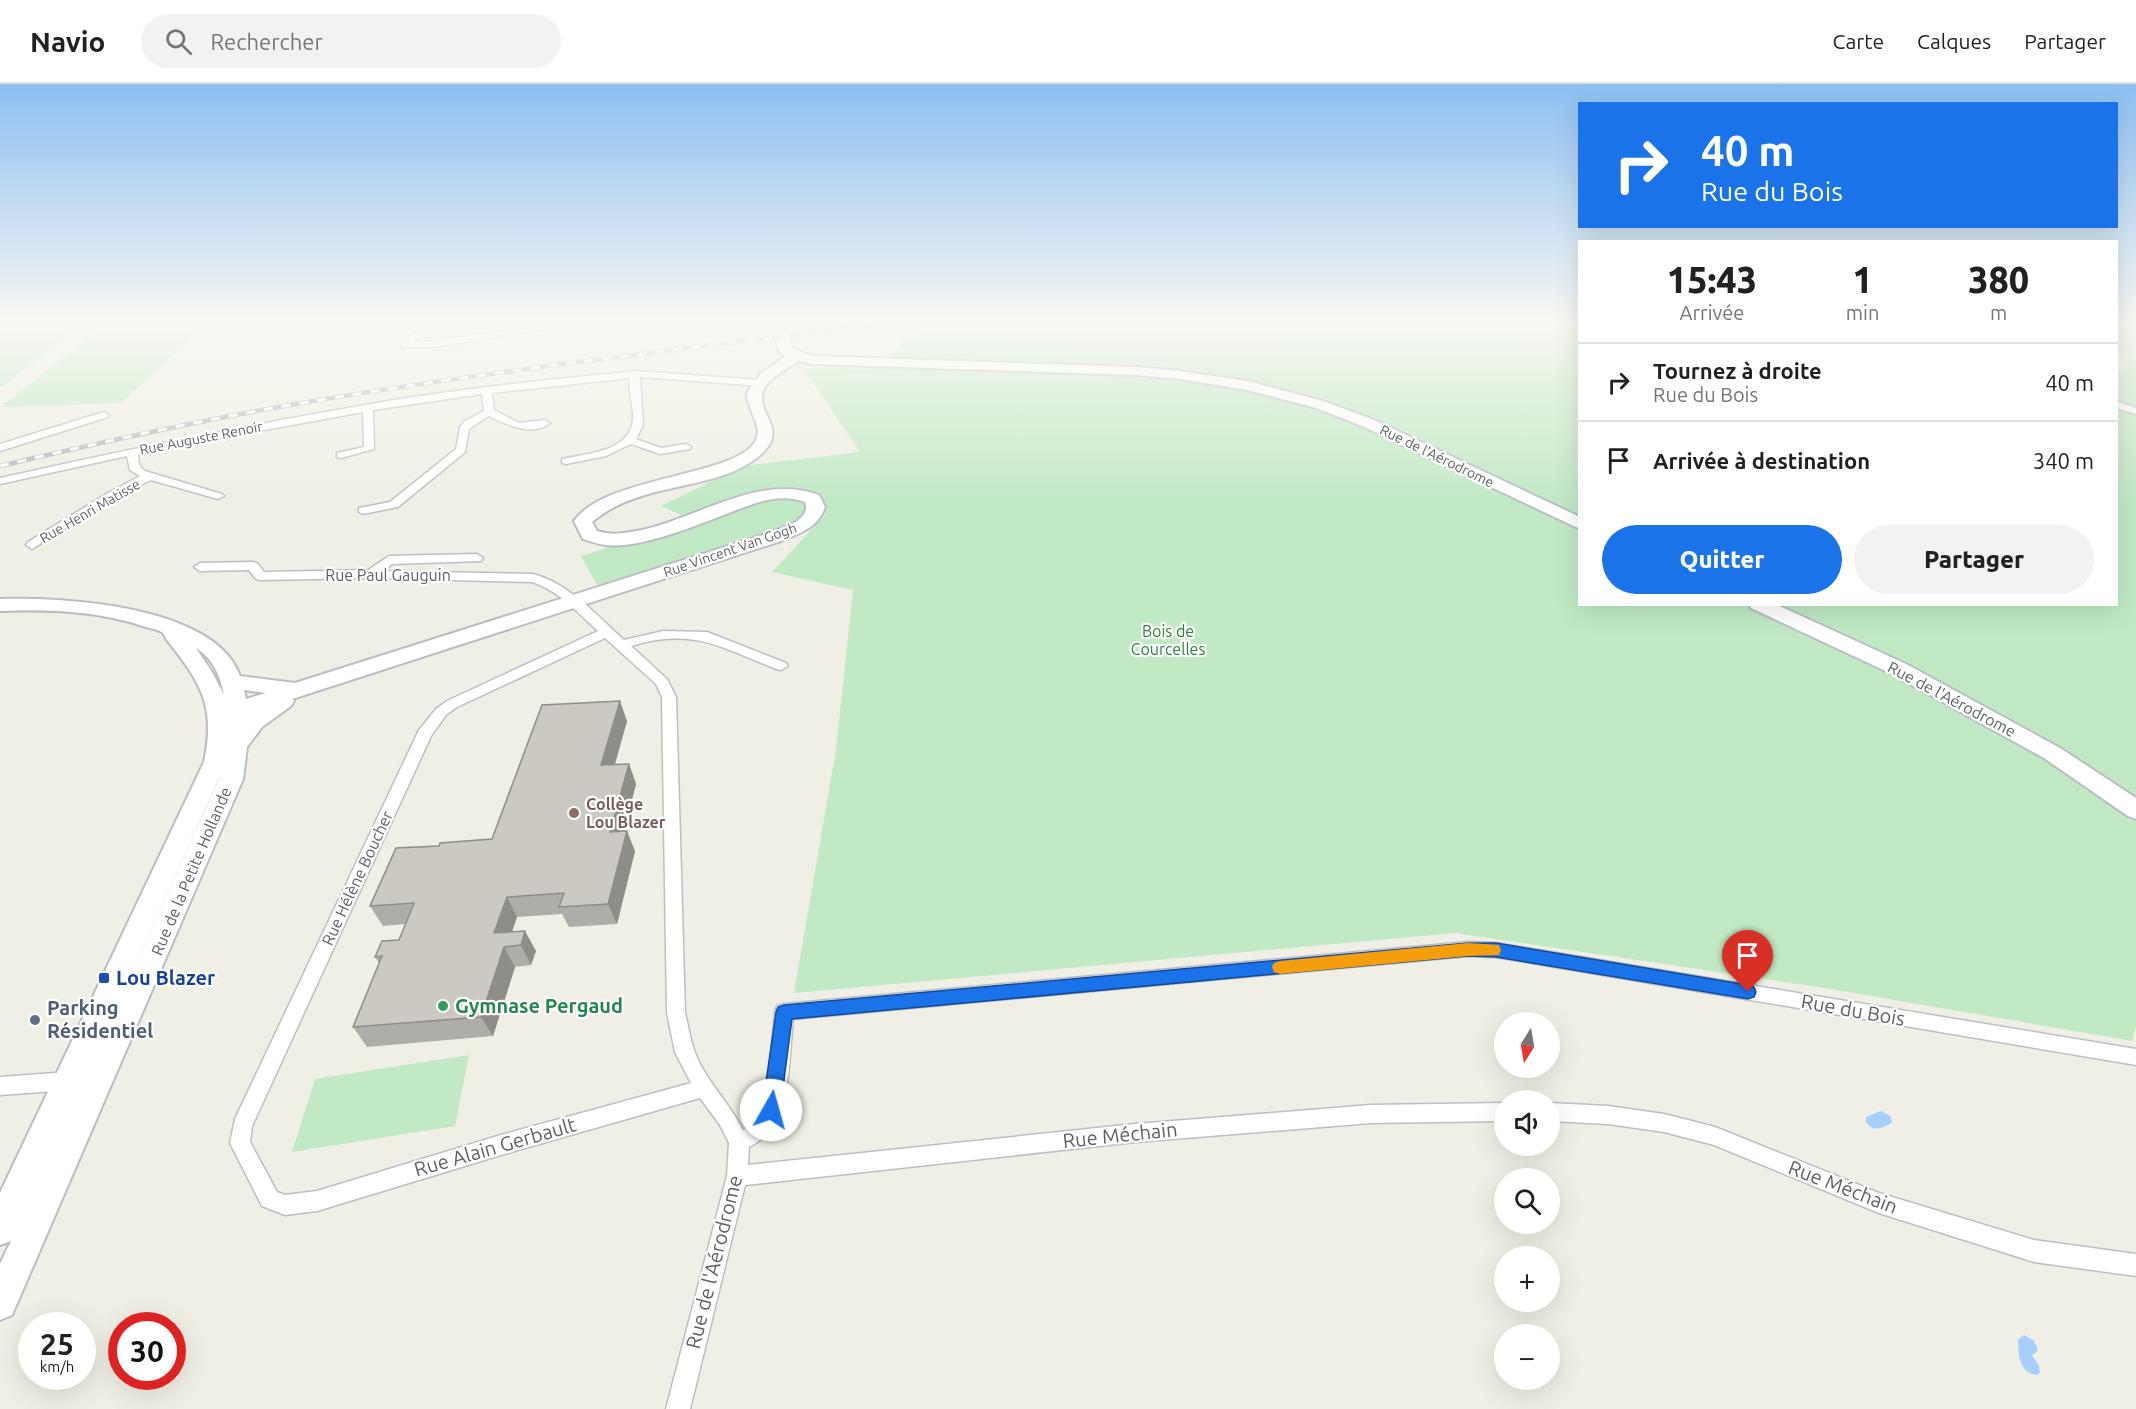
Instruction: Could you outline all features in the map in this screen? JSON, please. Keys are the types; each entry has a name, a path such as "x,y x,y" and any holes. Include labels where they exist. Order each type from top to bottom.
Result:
{"street":[{"name":"Rue Auguste Renoir","path":"0,481 134,451 368,407 544,384"},
{"path":"566,461 611,451 630,440 639,427 635,401 636,384"},
{"name":"Rue Vincent Van Gogh","path":"574,602 783,534 805,524 813,516 816,507 813,499 802,494 768,493 634,539 599,538 588,535 583,529 583,521 606,502 732,465 755,451 766,434 755,397 760,384"},
{"name":"Rue de l'Aérodrome","path":"1231,384 1310,402 1368,423 1578,523"},
{"path":"487,390 489,412"},
{"path":"2118,405 2136,411"},
{"path":"341,455 369,449 368,407"},
{"path":"489,412 517,426 545,423"},
{"path":"363,510 394,505 460,450 464,429 469,423 489,412"},
{"path":"0,448 104,415"},
{"path":"630,440 660,451 686,447"},
{"name":"Rue Henri Matisse","path":"134,451 132,459 136,470 148,477 218,496"},
{"name":"Rue Henri Matisse","path":"32,544 112,495 148,477"},
{"path":"371,574 389,560 477,558"},
{"name":"Rue Paul Gauguin","path":"200,567 253,566 260,576 371,574 533,578 546,582 574,602"},
{"name":"Rue de l'Aérodrome","path":"574,602 662,682 669,697 676,1013 685,1052 704,1088 728,1118 739,1142 737,1176 678,1409"},
{"path":"227,712 574,602"},
{"name":"Rue de la Petite Hollande","path":"0,605 67,604 134,614 210,647 223,661 231,682 227,712 219,736 215,762 0,1229"},
{"name":"Rue de l'Aérodrome","path":"1762,606 1910,675 2052,753 2136,810"},
{"name":"Rue de la Petite Hollande","path":"0,1303 231,779 237,755 237,745 227,712 193,655 163,625"},
{"name":"Rue Hélène Boucher","path":"285,1204 270,1199 240,1143 242,1126 424,734 441,712 452,704 606,632"},
{"path":"621,645 650,636 707,636 781,666"},
{"path":"231,682 276,688 301,688"},
{"path":"237,745 261,716 301,688"},
{"name":"Rue du Bois","path":"739,1142 756,1134 764,1125 771,1110 784,1012 1468,950 1496,950 2136,1057"},
{"path":"0,1086 68,1081"},
{"name":"Rue Alain Gerbault","path":"285,1204 317,1201 501,1144 704,1088"},
{"name":"Rue Méchain","path":"737,1176 1135,1133 1371,1113 1494,1112"},
{"name":"Rue Méchain","path":"1560,1113 1608,1115 1664,1123 1715,1136 1878,1203 2034,1251 2136,1265"}],"green space":[{"path":"30,384 142,384 121,403 1,407"},
{"name":"Bois de Courcelles","path":"814,384 1578,384 1578,606 2118,606 2118,384 2136,384 2136,1026 2132,1041 1825,988 1455,933 794,993 836,750 853,590 772,572 826,514 598,587 581,556 695,521 661,506 742,466 860,452"},
{"path":"469,1055 455,1126 292,1152 315,1079"}],"water":[{"path":"1881,1111 1890,1116 1892,1123 1881,1128 1872,1128 1866,1122 1866,1117"},
{"path":"2024,1335 2033,1340 2037,1347 2037,1352 2032,1355 2039,1366 2040,1373 2037,1375 2026,1370 2021,1362 2018,1340"}],"building":[{"path":"620,701 601,765 629,764 610,832 627,831 608,904 559,907 564,893 507,897 494,933 525,931 521,945 504,947 481,1017 353,1027 382,956 375,957 382,941 399,940 414,903 370,906 396,848 439,846 440,843 492,839 542,705"}],"railway":[{"path":"0,466 184,425 422,384"}],"slow traffic":[{"path":"1280,967 1468,950 1493,950"}],"place":[{"name":"Collège Lou Blazer","path":"574,813"},
{"name":"Lou Blazer","path":"104,978"},
{"name":"Gymnase Pergaud","path":"443,1006"},
{"name":"Parking Résidentiel","path":"35,1020"}],"route":[{"path":"771,1110 784,1012 1468,950 1496,950 1748,992"}]}
